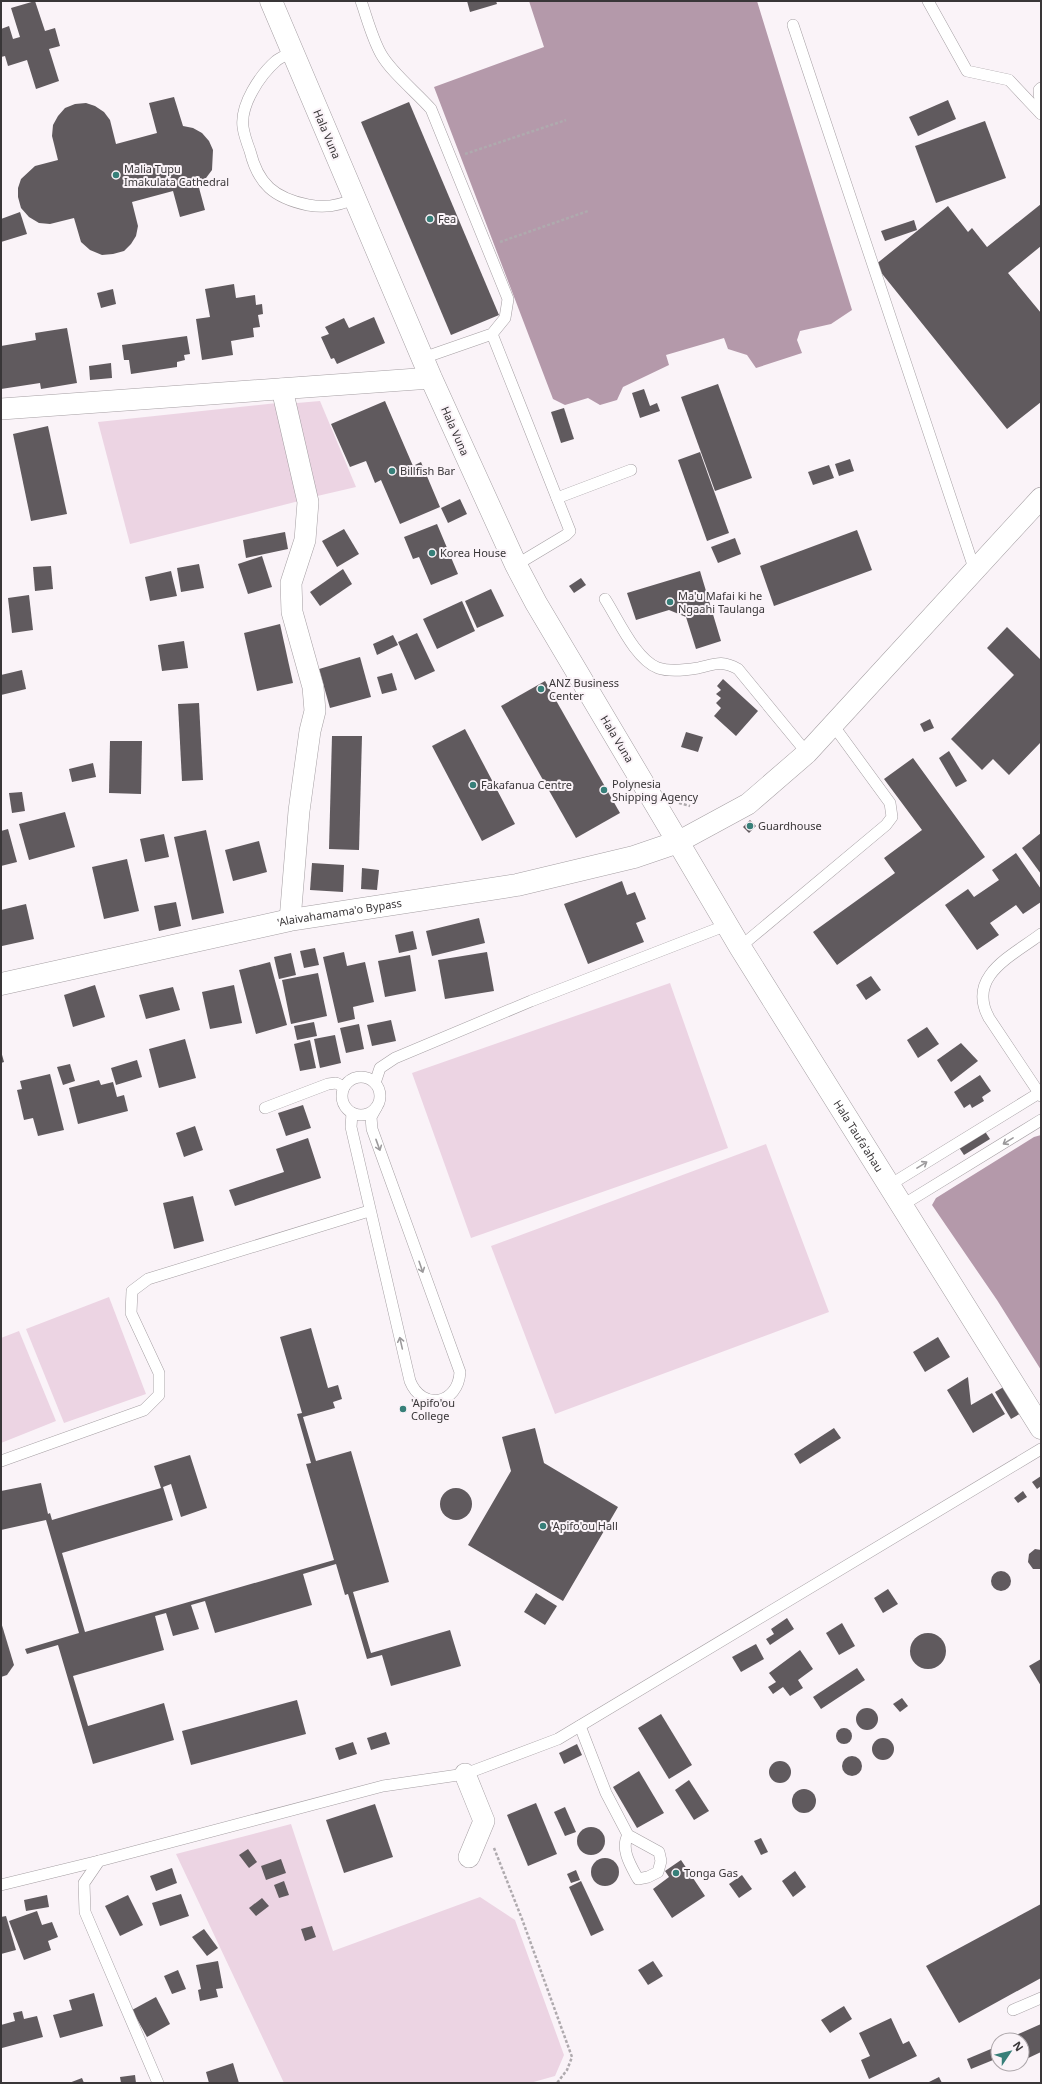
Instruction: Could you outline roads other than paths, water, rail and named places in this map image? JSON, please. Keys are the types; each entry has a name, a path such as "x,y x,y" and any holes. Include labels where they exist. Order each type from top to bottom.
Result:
{"main road":[{"name":"Hala Vuna","path":"271,1 431,378 516,565 536,603 678,842"},
{"name":"'Alaivahamama'o Bypass","path":"1,984 290,920 517,885 634,857 678,842"},
{"name":"Hala Taufa'ahau","path":"678,842 726,925 888,1186 1041,1428"}],"street":[{"path":"1,409 431,378"},
{"path":"282,389 308,502 305,540 291,583 292,612 313,688 315,711 310,731 299,811 290,920"},
{"path":"678,842 748,804 807,753 1041,498"},
{"path":"465,1774 484,1821 469,1857"}],"lane":[{"path":"361,1 380,53 391,68 431,109 508,299 505,318 492,334 423,358"},
{"path":"928,1 967,71 1010,80 1040,113"},
{"path":"793,25 975,571"},
{"path":"292,52 277,60 267,70 248,101 243,126 254,170 269,188 287,200 299,203 330,206 355,198"},
{"path":"1040,113 1041,88"},
{"path":"492,334 570,530 566,535 516,565"},
{"path":"557,498 631,470"},
{"path":"606,599 633,644 646,661 659,668 666,669 685,670 726,663 738,669 807,753"},
{"path":"740,947 886,825 892,817 890,804 833,725"},
{"path":"374,1083 380,1068 395,1058 531,1001 726,925"},
{"path":"888,1186 1040,1094 989,1018 984,1008 982,998 983,987 987,978 994,970 1041,934"},
{"path":"352,1113 351,1127 369,1211 410,1381 413,1389 426,1399 443,1399 456,1389 460,1372 372,1129 371,1117 376,1108 379,1095 374,1083 364,1077 352,1079 344,1087 342,1098 343,1103 352,1113 365,1114 376,1108"},
{"path":"265,1108 328,1084 336,1083 344,1087"},
{"path":"901,1206 1041,1120"},
{"path":"1,1461 144,1410 159,1395 159,1372 131,1313 132,1291 148,1279 369,1211"},
{"path":"1,1885 99,1861 383,1786 465,1774 558,1739 1041,1450"},
{"path":"580,1726 606,1793 628,1835"},
{"path":"99,1861 84,1883 85,1912 158,2083"},
{"path":"1013,2010 1041,1998"}],"place":[{"name":"Malia Tupu Imakulata Cathedral","path":"116,175"},
{"name":"Fea","path":"430,219"},
{"name":"Billfish Bar","path":"392,471"},
{"name":"Korea House","path":"432,553"},
{"name":"Ma'u Mafai ki he Ngaahi Taulanga","path":"670,602"},
{"name":"ANZ Business Center","path":"541,689"},
{"name":"Fakafanua Centre","path":"473,785"},
{"name":"Polynesia Shipping Agency","path":"604,790"},
{"name":"Guardhouse","path":"750,826"},
{"name":"'Apifo'ou College","path":"403,1409"},
{"name":"'Apifo'ou Hall","path":"543,1526"},
{"name":"Tonga Gas","path":"676,1873"}]}
